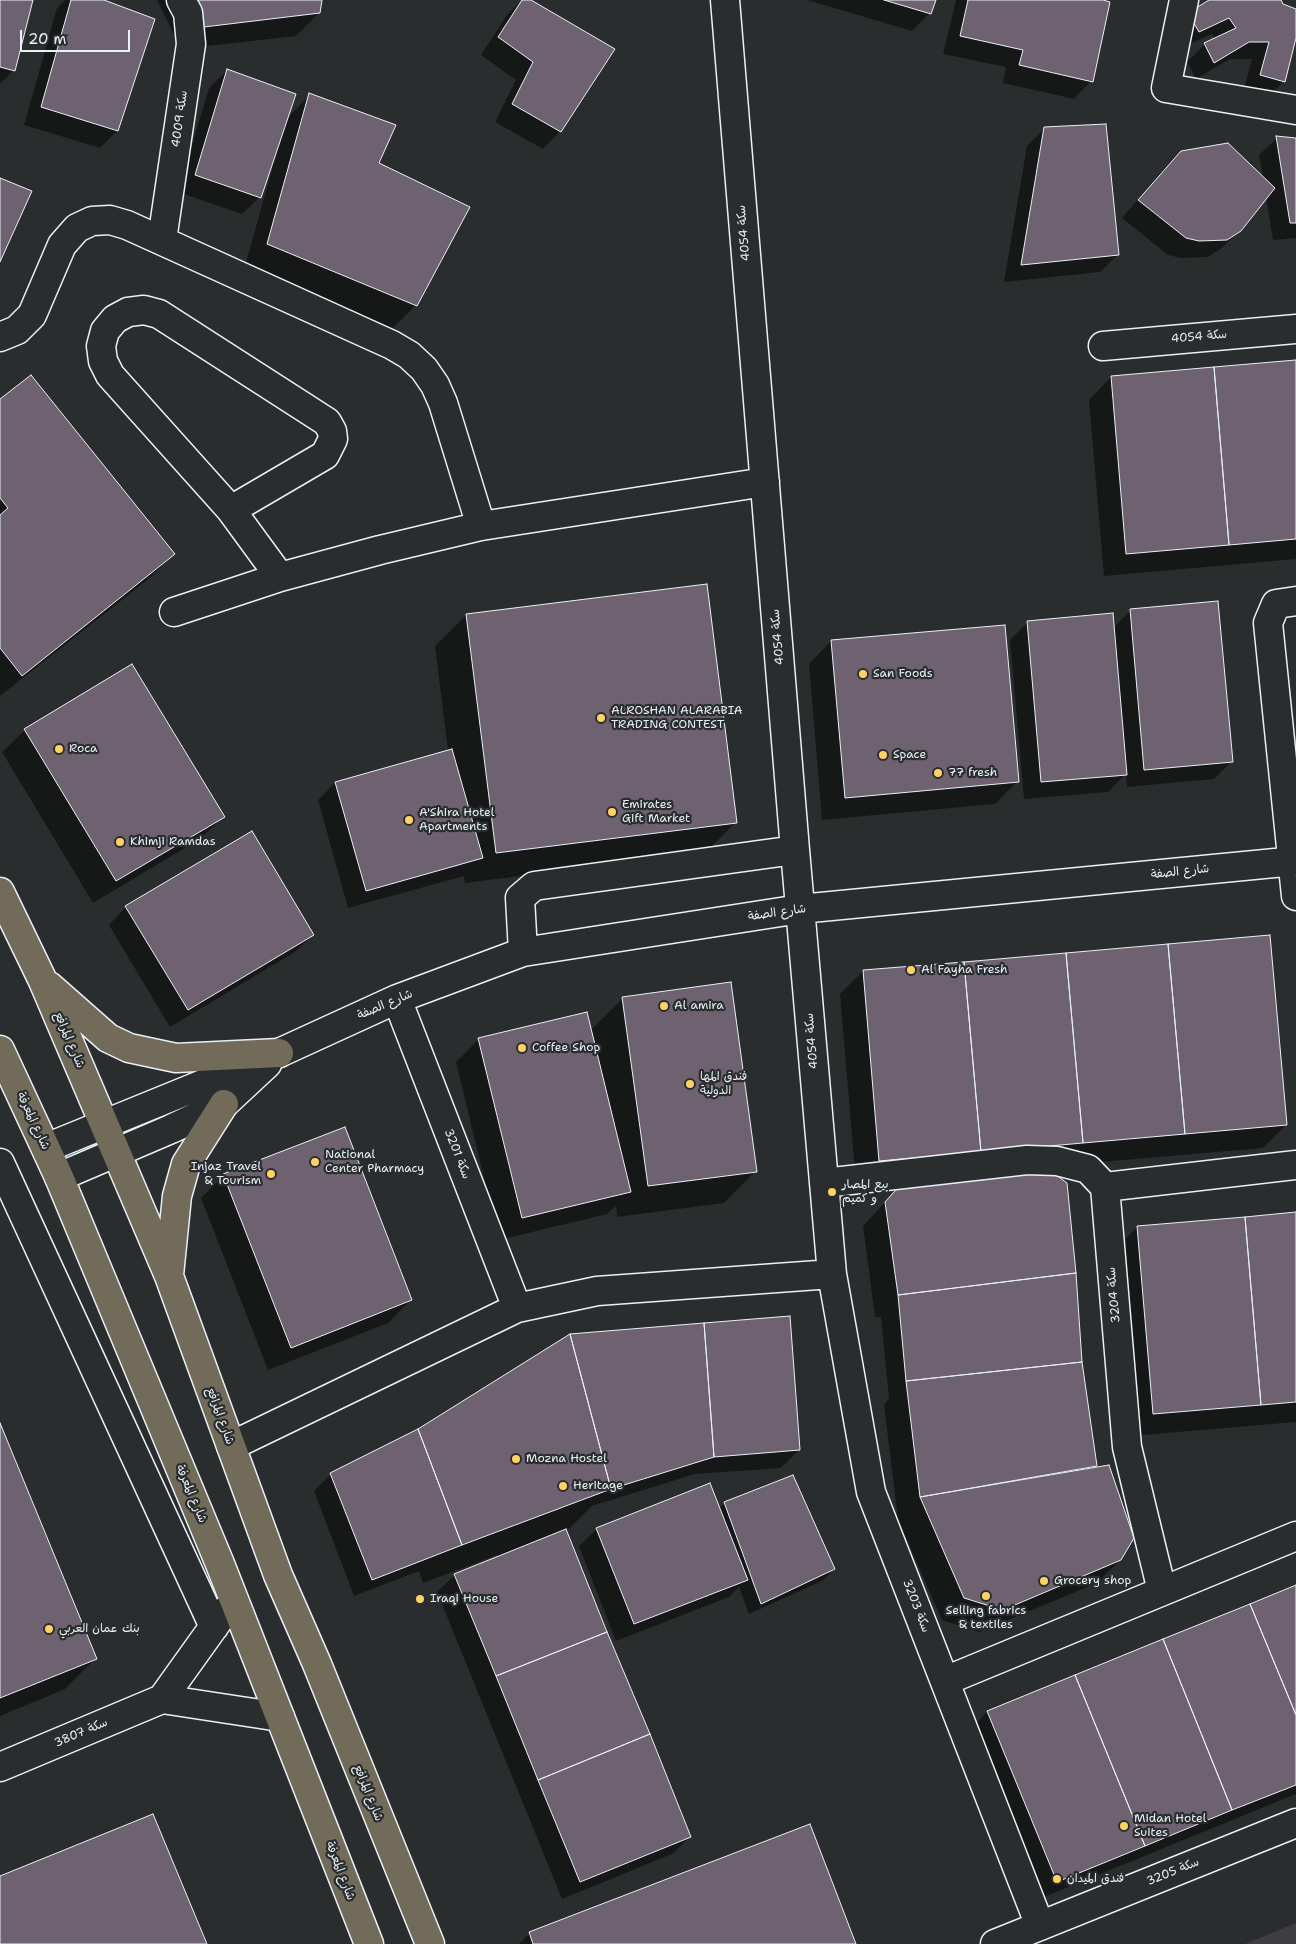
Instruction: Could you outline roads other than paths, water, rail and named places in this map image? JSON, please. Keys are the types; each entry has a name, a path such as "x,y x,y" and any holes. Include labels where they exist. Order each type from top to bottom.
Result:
{"main road":[{"name":"شارع المرافع","path":"0,892 44,981 169,1276 278,1575 317,1664 430,1944"},
{"path":"44,981 108,1038 129,1048 176,1058 279,1053"},
{"name":"شارع المعرفة","path":"0,1050 59,1177 234,1599 369,1944"},
{"path":"169,1276 177,1196 186,1164 224,1104"}],"street":[{"name":"سكة 4009","path":"162,240 191,44 188,13 182,0"},
{"name":"سكة 4054","path":"725,0 832,1274"},
{"path":"1184,0 1166,88 1296,110"},
{"path":"0,336 18,330 32,315 62,245 77,228 92,222 110,220 127,225 392,345 409,355 424,368 435,385 443,403 481,526"},
{"path":"231,510 325,455 333,439 332,431 327,422 159,314 144,310 128,312 114,319 105,331 101,346 103,361 110,374 231,510 280,577"},
{"name":"سكة 4054","path":"1103,346 1296,329"},
{"path":"174,612 280,577 380,550 481,526 765,482"},
{"path":"1296,601 1276,604 1268,623 1294,861 1296,896"},
{"path":"522,952 520,898 534,886 795,850"},
{"name":"شارع الصفة","path":"46,1148 279,1053 397,999 522,952 800,910 1294,861"},
{"name":"سكة 3201","path":"397,999 517,1308"},
{"name":"شارع الصفة","path":"59,1177 224,1104 279,1053"},
{"path":"824,1183 1027,1160 1057,1161 1088,1169 1105,1187 1296,1165"},
{"path":"0,1163 214,1627"},
{"name":"سكة 3204","path":"1105,1187 1128,1448 1162,1590"},
{"path":"231,1446 517,1308 597,1291 832,1274"},
{"name":"سكة 3203","path":"832,1274 871,1492 1040,1926"},
{"path":"945,1681 1296,1536"},
{"path":"234,1599 162,1699 280,1717"},
{"name":"سكة 3807","path":"0,1767 162,1699"},
{"name":"سكة 3205","path":"994,1944 1296,1823"}],"place":[{"name":"San Foods","path":"863,674"},
{"name":"ALROSHAN ALARABIA TRADING CONTEST","path":"601,718"},
{"name":"Roca","path":"59,749"},
{"name":"Space","path":"883,755"},
{"name":"77 fresh","path":"938,773"},
{"name":"Emirates Gift Market","path":"612,812"},
{"name":"A'Shira Hotel Apartments","path":"409,820"},
{"name":"Khimji Ramdas","path":"120,842"},
{"name":"Al Fayha Fresh","path":"911,970"},
{"name":"Al amira","path":"664,1006"},
{"name":"Coffee Shop","path":"522,1048"},
{"name":"فندق المها الدولية","path":"690,1084"},
{"name":"National Center Pharmacy","path":"315,1162"},
{"name":"Injaz Travel & Tourism","path":"271,1174"},
{"name":"بيع المصار و كميم","path":"832,1192"},
{"name":"Mozna Hostel","path":"516,1459"},
{"name":"Heritage","path":"563,1486"},
{"name":"Grocery shop","path":"1044,1581"},
{"name":"Selling fabrics & textiles","path":"986,1596"},
{"name":"Iraqi House","path":"420,1599"},
{"name":"بنك عمان العربي","path":"49,1629"},
{"name":"Midan Hotel Suites","path":"1124,1826"},
{"name":"فندق الميدان","path":"1057,1879"}]}
